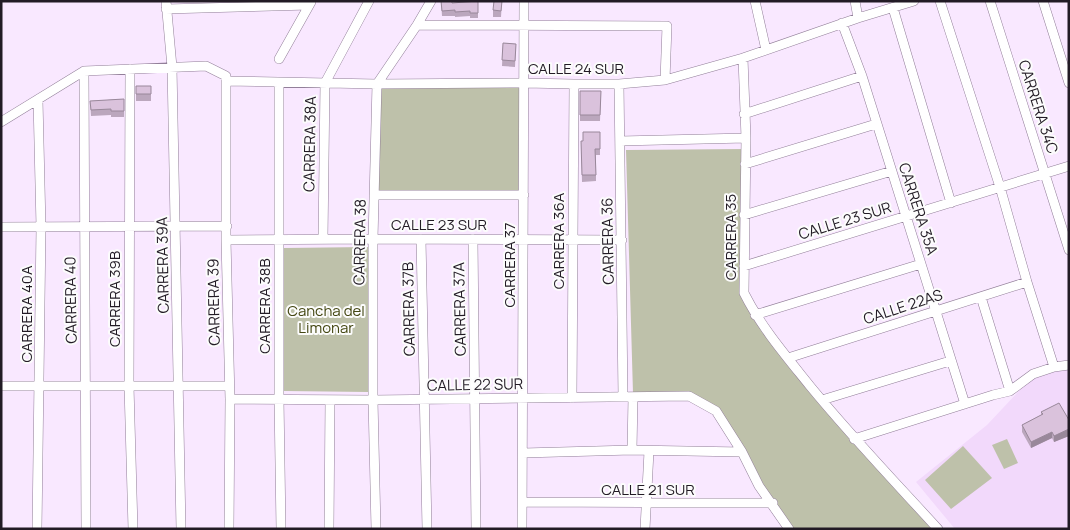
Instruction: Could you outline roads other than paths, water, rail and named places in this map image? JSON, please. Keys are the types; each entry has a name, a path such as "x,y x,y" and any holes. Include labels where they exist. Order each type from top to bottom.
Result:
{"street":[{"name":"CARRERA 38A","path":"323,239 325,83 369,1"},
{"path":"377,84 431,1"},
{"name":"CARRERA 37","path":"522,529 524,1"},
{"path":"754,1 766,50"},
{"path":"855,1 858,18"},
{"name":"CALLE 24 SUR","path":"1,122 84,71 206,66 226,78 279,82 377,84 619,84 666,80 743,58 842,23 914,1"},
{"path":"940,1 1000,187 1054,367"},
{"name":"CARRERA 34C","path":"990,1 1069,250"},
{"path":"1043,1 1069,83"},
{"path":"166,5 310,3 279,59"},
{"name":"CARRERA 39A","path":"166,5 172,67 180,529"},
{"path":"893,8 951,203"},
{"name":"CARRERA 35A","path":"842,23 862,76 922,264 950,360 966,404"},
{"path":"417,25 667,26 666,80"},
{"name":"CARRERA 35","path":"743,58 746,138 744,292 755,315 822,400 854,439 938,529"},
{"name":"CARRERA 39B","path":"130,69 128,225 129,386 133,529"},
{"name":"CARRERA 40","path":"84,71 86,529"},
{"path":"744,114 862,76"},
{"name":"CARRERA 39","path":"226,78 226,240 230,399 229,529"},
{"name":"CARRERA 38B","path":"279,82 281,529"},
{"name":"CARRERA 38","path":"376,529 373,400 373,239 377,84"},
{"name":"CARRERA 36A","path":"572,398 574,84"},
{"name":"CARRERA 36","path":"619,84 623,397"},
{"name":"CARRERA 40A","path":"37,529 41,227 38,100"},
{"path":"745,164 876,124"},
{"path":"620,141 746,138"},
{"name":"CALLE 23 SUR","path":"744,266 1069,166"},
{"path":"744,215 892,171"},
{"path":"374,194 524,195"},
{"path":"1,227 227,226"},
{"name":"CARRERA 37B","path":"421,239 427,529"},
{"name":"CARRERA 37A","path":"473,239 476,529"},
{"name":"CALLE 23 SUR","path":"226,240 622,240"},
{"path":"755,315 922,264"},
{"name":"CALLE 22AS","path":"788,358 1027,282"},
{"path":"981,297 1010,391"},
{"path":"822,400 950,360"},
{"path":"854,439 1010,391 1033,374 1054,367 1069,365"},
{"path":"1,386 229,386"},
{"name":"CALLE 22 SUR","path":"230,399 424,400 689,396 716,411 742,452"},
{"path":"632,450 633,397"},
{"path":"329,529 330,400"},
{"path":"523,453 632,450 742,452 759,486 773,503 789,529"},
{"path":"646,529 649,450"},
{"name":"CALLE 21 SUR","path":"522,502 646,504 773,503"}],"park label":[{"name":"Cancha del Limonar","path":"326,320"}]}
